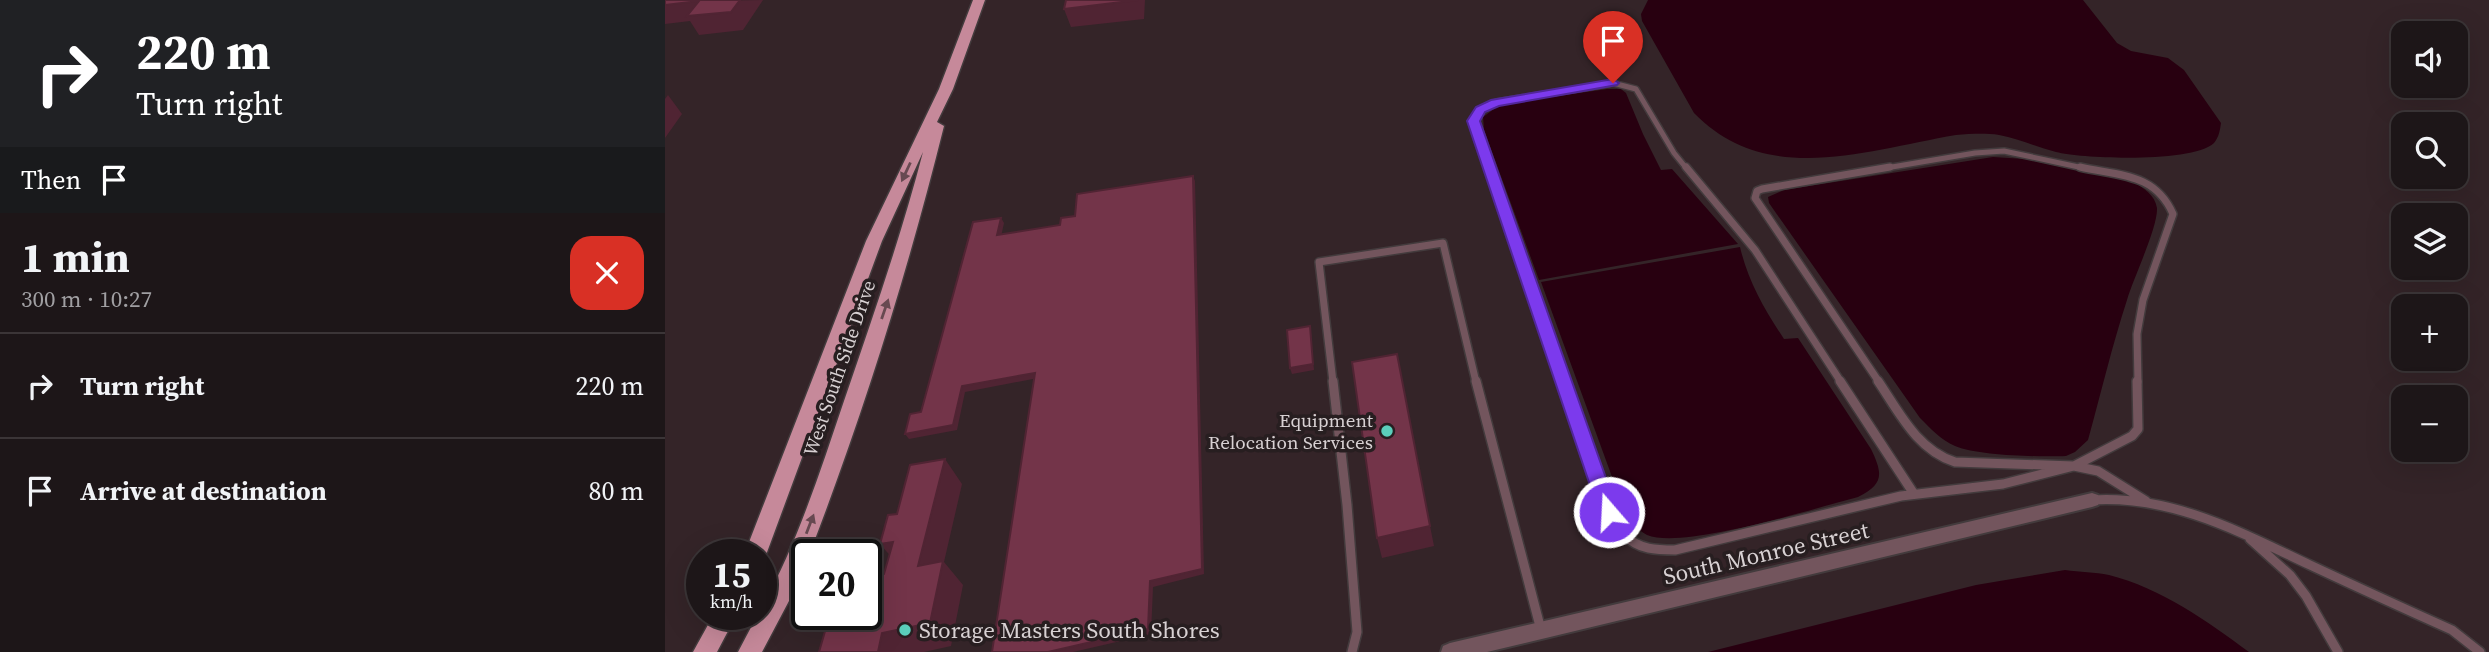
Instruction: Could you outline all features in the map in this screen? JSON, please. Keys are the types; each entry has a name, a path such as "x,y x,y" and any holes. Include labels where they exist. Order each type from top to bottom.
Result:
{"main road":[{"name":"West South Side Drive","path":"761,539 874,241 946,89 979,0"},
{"name":"West South Side Drive","path":"750,652 788,582 827,482 910,232 946,89"},
{"path":"705,652 717,630"}],"street":[{"name":"South Monroe Street","path":"1450,652 2092,500"}],"lane":[{"path":"1914,494 1750,242 1674,153 1636,89 1613,83 1508,99 1480,110 1474,121 1479,140 1609,512 1626,537 1654,550 1675,550 1914,494 2003,484 2074,466 2132,436 2138,429 2137,334 2143,300 2173,214 2170,204 2157,188 2138,178 2004,151 1962,155 1757,191 1757,204 1917,439 1928,450 1940,457 1972,464 2074,466 2098,471 2146,501"},
{"path":"1352,652 1357,632 1347,505 1319,262 1443,243 1497,469 1541,631"},
{"path":"2092,500 2116,498 2146,501 2198,515 2241,532 2452,630 2480,652"},
{"path":"2241,532 2290,575 2306,596 2338,652"}],"shaded area":[{"path":"665,0 2489,0 2489,652 665,652"},
{"path":"1648,0 2083,0 2117,43 2131,51 2168,58 2184,70 2221,123 2220,131 2214,143 2202,149 2184,154 2138,158 2056,152 1999,135 1983,134 1956,135 1819,158 1786,157 1753,150 1723,136 1694,113 1642,21 1641,14"},
{"path":"1621,89 1626,93 1661,170 1672,169 1738,244 1539,280 1484,130 1483,117 1498,106 1511,103"},
{"path":"1993,157 2025,159 2133,182 2145,189 2156,203 2156,217 2150,240 2130,291 2088,440 2066,456 1979,452 1955,446 1936,434 1920,418 1769,203 1768,197 1784,190"},
{"path":"1740,247 1757,295 1770,317 1784,339 1798,338 1871,449 1878,465 1879,477 1873,488 1858,497 1750,526 1690,537 1665,538 1647,535 1630,519 1623,507 1541,282"},
{"path":"2065,570 2109,575 2147,588 2200,617 2249,652 1708,652 1976,585"}],"building":[{"path":"665,0 740,0 731,12 687,16 699,1 665,5"},
{"path":"1066,0 1138,0 1064,9"},
{"path":"1193,176 1202,569 1150,581 1148,629 1048,652 992,652 1035,373 962,386 953,425 905,434 910,414 921,412 973,222 1001,218 997,235 1060,225 1061,218 1075,216 1077,194"},
{"path":"1310,326 1313,364 1290,368 1287,330"},
{"name":"Equipment Relocation Services","path":"1397,354 1430,526 1377,538 1352,362"},
{"path":"945,459 918,566 943,561 930,623 882,633 878,652 819,652 825,630 882,630 882,574 893,542 882,544 881,539 888,515 897,514 910,465"}],"place":[{"name":"Equipment Relocation Services","path":"1387,431"},
{"name":"Storage Masters South Shores","path":"905,630"}],"route":[{"path":"1609,512 1474,121 1480,110 1496,102 1613,83"}]}
